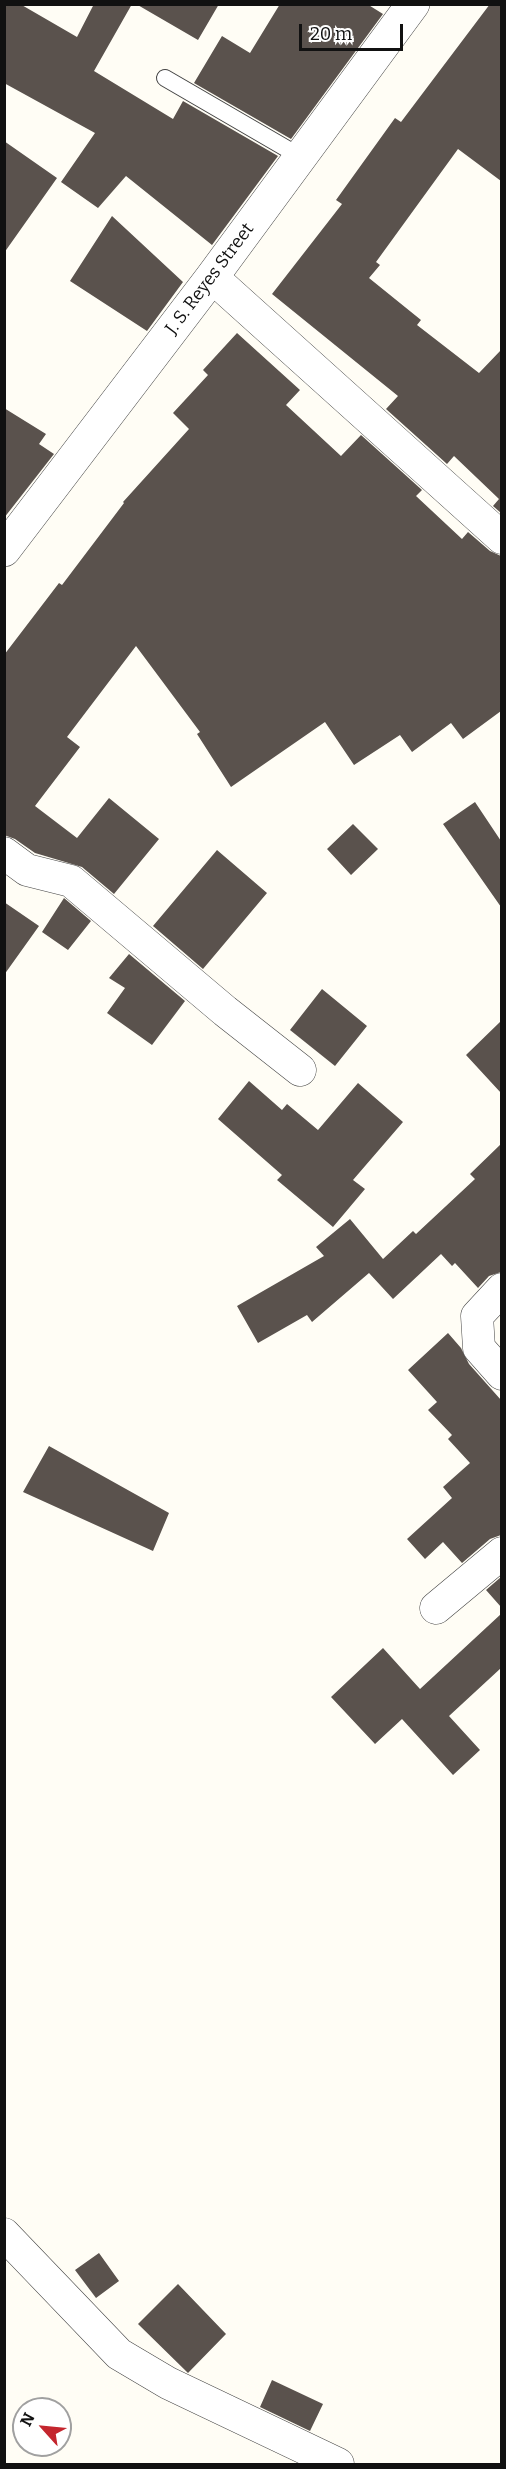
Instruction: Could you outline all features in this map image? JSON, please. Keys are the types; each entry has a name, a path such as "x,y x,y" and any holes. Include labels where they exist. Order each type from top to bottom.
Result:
{"street":[{"name":"J. S. Reyes Street","path":"4,550 212,277 413,4"},
{"path":"212,277 501,538"},
{"path":"4,853 27,870 71,881 225,1011 300,1070"},
{"path":"501,1289 477,1316 478,1348 501,1374"},
{"path":"436,1608 501,1553"},
{"path":"4,2234 119,2354 168,2383 338,2464"}],"lane":[{"path":"165,78 301,157"}],"building":[{"path":"4,4 20,4 77,37 94,4 132,4 94,71 173,119 183,101 278,156 212,245 126,176 98,208 61,182 95,133 4,83"},
{"path":"136,4 219,4 198,40"},
{"path":"280,4 367,4 383,14 291,139 194,83 222,36 250,53"},
{"path":"490,4 501,4 501,181 458,149 376,262 380,265 369,278 421,320 417,325 479,373 501,350 501,513 493,506 499,499 454,456 447,464 386,409 398,396 272,294 342,204 336,200 395,118 401,122"},
{"path":"4,141 57,178 4,253"},
{"path":"112,216 183,282 147,331 70,281"},
{"path":"237,333 300,390 286,405 341,456 361,435 422,490 416,496 462,539 468,532 490,551 501,556 501,711 463,739 451,723 412,752 400,735 354,765 325,722 231,787 197,734 200,732 136,646 67,737 80,747 35,806 77,838 109,798 159,839 114,894 82,867 35,853 15,839 4,835 4,655 59,583 62,585 123,502 189,429 173,413 208,375 203,370"},
{"path":"4,408 46,434 39,444 54,454 4,518"},
{"path":"475,802 501,841 501,907 443,824"},
{"path":"353,824 378,849 351,875 327,849"},
{"path":"217,850 267,893 203,969 153,926"},
{"path":"64,898 91,921 68,950 42,932"},
{"path":"4,902 39,926 4,975"},
{"path":"129,954 185,1001 152,1045 107,1013 125,988 109,978"},
{"path":"322,989 367,1026 335,1066 290,1030"},
{"path":"501,1021 501,1093 466,1055"},
{"path":"249,1081 282,1110 287,1104 318,1130 358,1083 403,1122 353,1180 365,1189 333,1227 277,1180 282,1175 218,1119"},
{"path":"501,1144 501,1272 489,1276 478,1288 455,1263 452,1266 441,1254 393,1299 369,1273 312,1322 307,1315 258,1343 237,1306 324,1256 316,1247 350,1219 383,1259 413,1231 416,1234 475,1179 470,1174"},
{"path":"448,1333 461,1348 469,1364 501,1400 501,1535 490,1539 462,1563 443,1542 425,1559 407,1539 452,1498 443,1487 470,1463 448,1439 452,1435 428,1410 437,1402 408,1370"},
{"path":"49,1446 169,1513 153,1551 23,1492"},
{"path":"501,1577 501,1607 486,1590"},
{"path":"501,1614 501,1668 449,1716 480,1750 453,1775 402,1719 375,1744 331,1697 383,1648 420,1689"},
{"path":"99,2253 119,2281 96,2298 75,2270"},
{"path":"178,2284 226,2334 188,2373 138,2324"},
{"path":"272,2380 323,2404 310,2431 260,2407"}]}
